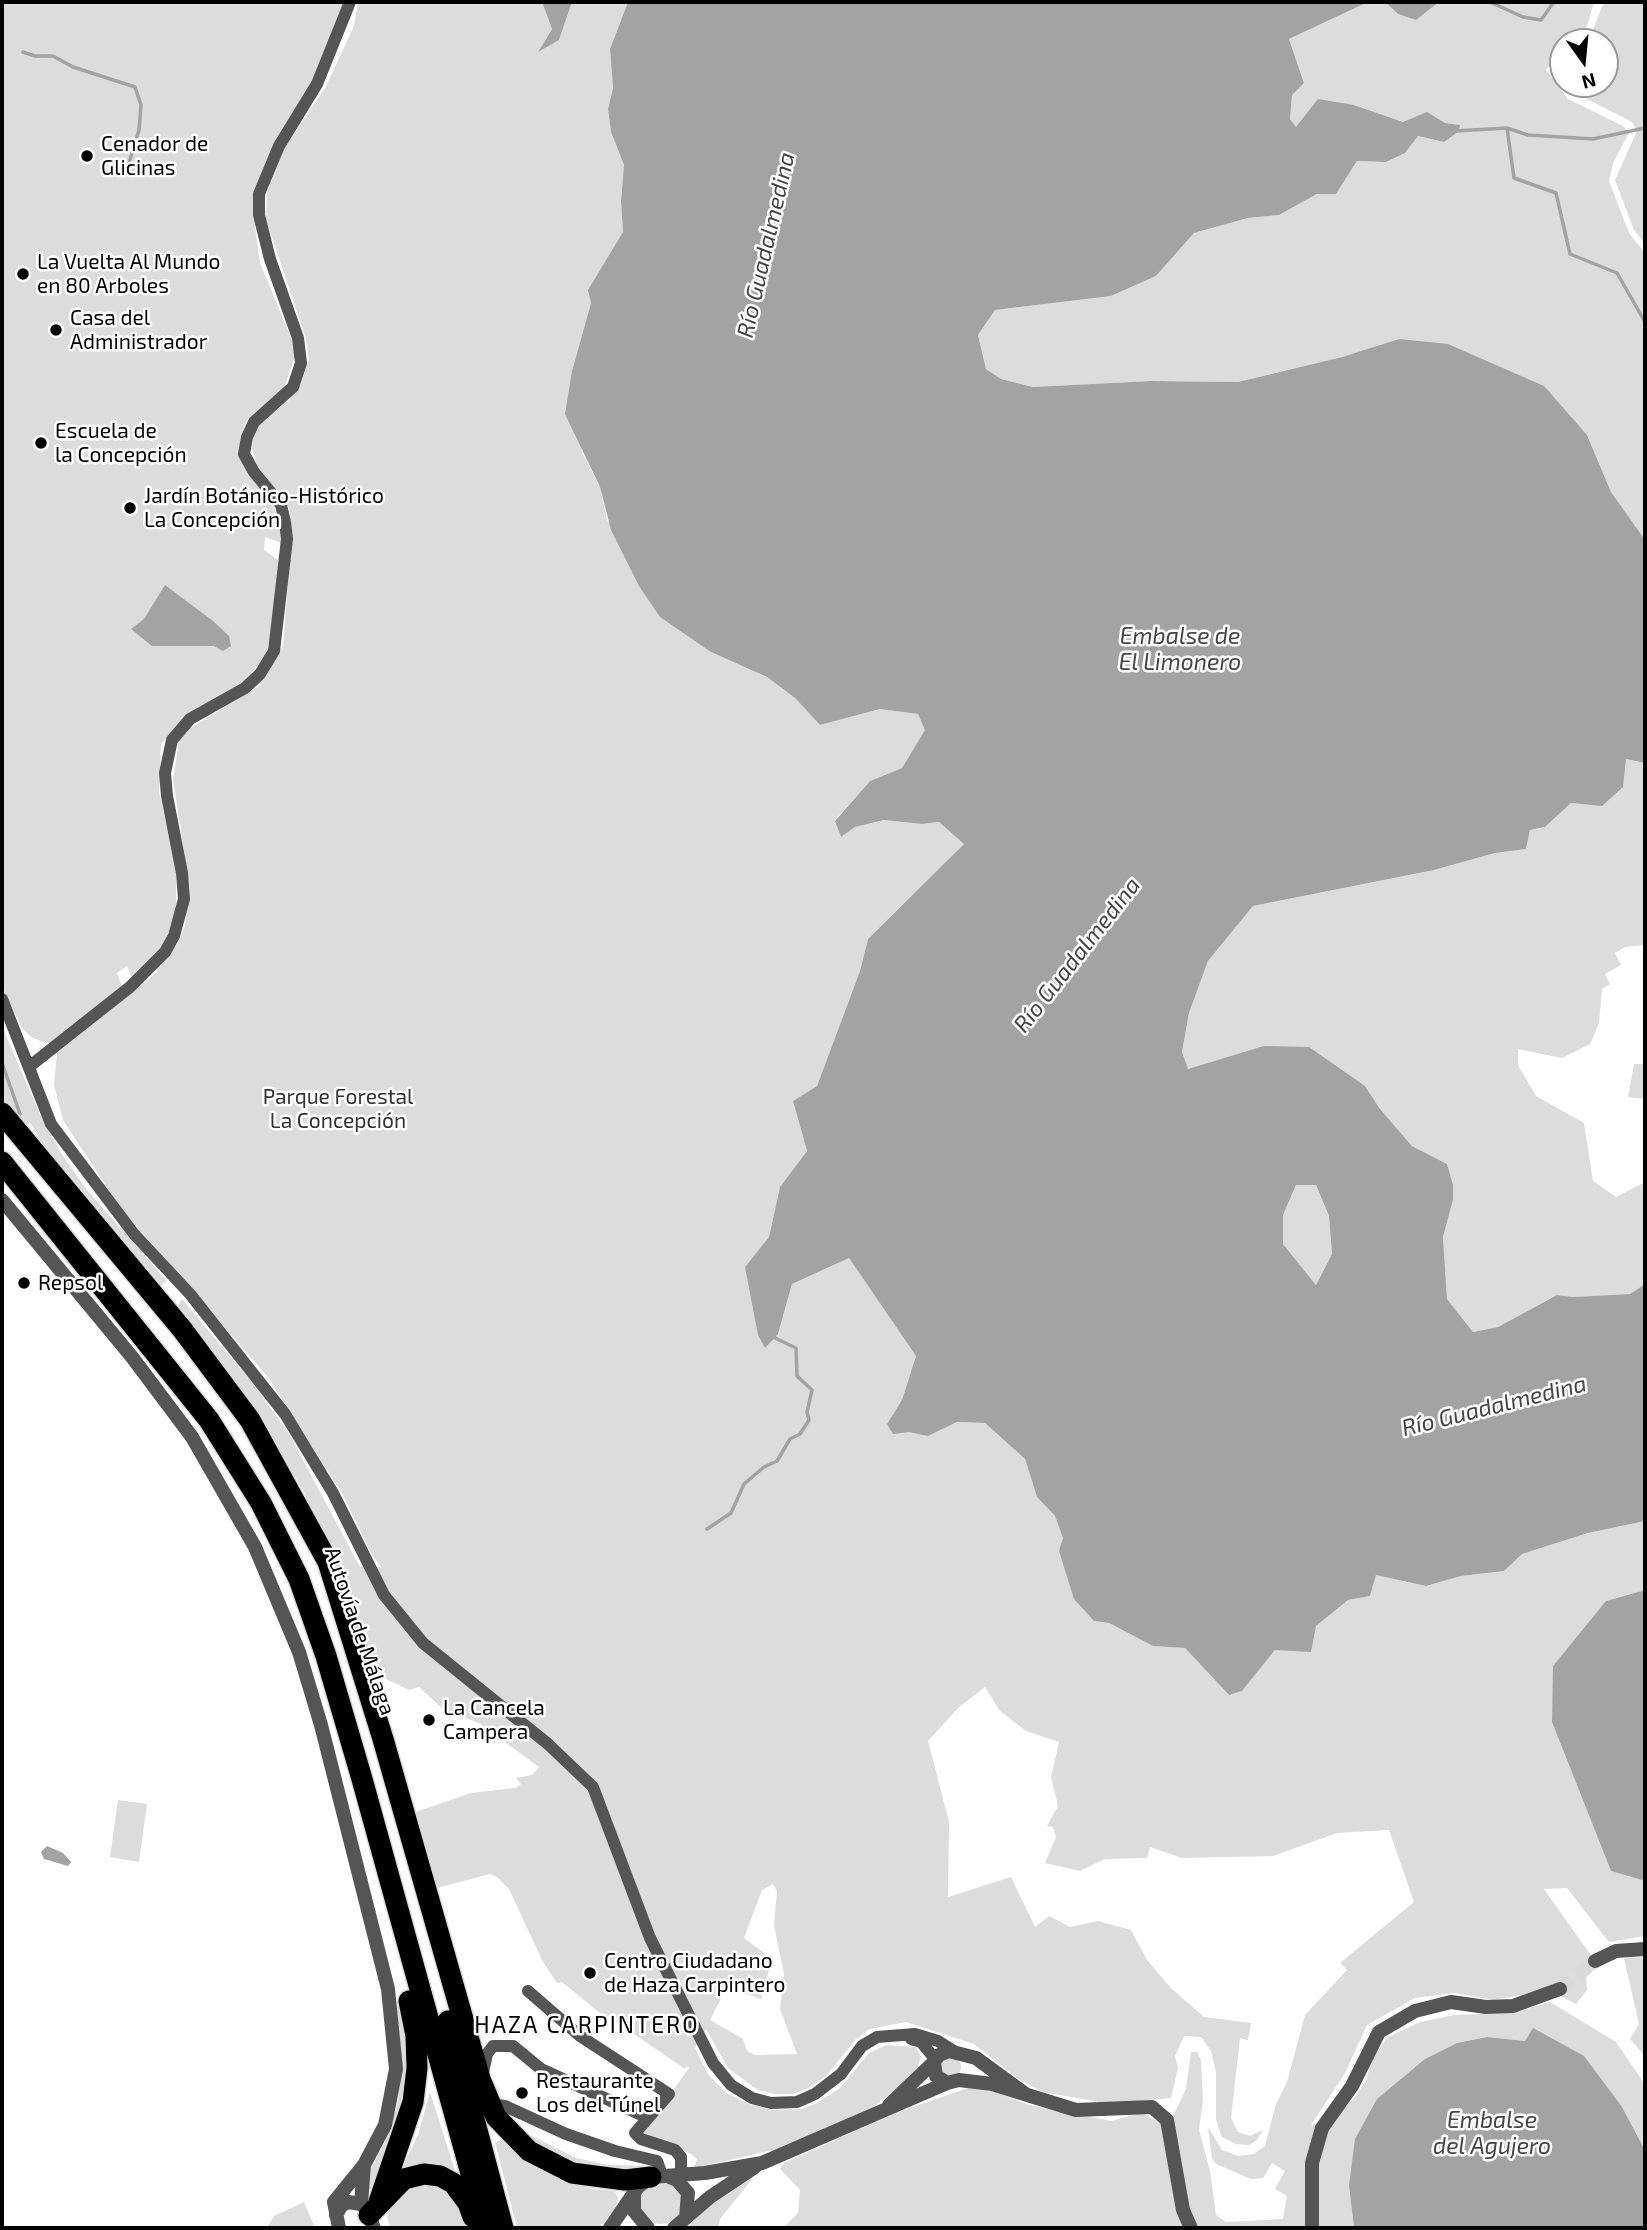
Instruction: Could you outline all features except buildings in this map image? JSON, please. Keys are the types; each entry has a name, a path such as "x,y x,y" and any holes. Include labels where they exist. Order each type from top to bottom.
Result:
{"highway":[{"path":"2,1113 182,1329 250,1420 328,1562 376,1713 489,2104 513,2137 551,2164 597,2178 625,2180 666,2176"},
{"name":"Autovía de Málaga","path":"2,1133 166,1330 227,1411 278,1493 318,1572 379,1769 503,2228"},
{"name":"Autovía de Málaga","path":"2,1162 209,1420 261,1503 299,1579 326,1656 486,2228"},
{"path":"369,2216 401,2144 416,2080 416,2036 409,2000 411,1964"},
{"path":"369,2216 404,2179 424,2174 440,2176 453,2183 463,2195 479,2228"}],"street":[{"path":"30,1066 130,987 165,952 174,936 184,899 165,773 172,740 190,719 245,688 260,674 274,651 287,539 285,522 281,505 254,472 244,454 247,437 254,422 293,387 301,363 298,338 270,259 259,215 259,194 279,146 317,84 351,2"},
{"path":"2,999 51,1124 134,1234 190,1294 285,1414 333,1493 384,1595 423,1643 548,1744 593,1787 650,1938 713,2063 731,2085 752,2098 771,2103 797,2102 815,2094 841,2074 863,2046 877,2038 897,2034 915,2034 938,2041 957,2053 965,2068 953,2081 762,2163 734,2180 674,2228"},
{"path":"2,1200 132,1357 192,1437 255,1547 299,1652 321,1725 388,1989 396,2069 386,2125 364,2165 334,2202 337,2222"},
{"path":"1595,1961 1616,1951 1645,1949"},
{"path":"1312,2228 1312,2163 1322,2128 1352,2086 1379,2032 1415,2011 1451,2002 1486,2007 1513,2006 1549,1996 1560,1989"},
{"path":"528,1991 580,2036 669,2094 646,2117 635,2133 640,2139 675,2150 681,2157 666,2176"},
{"path":"897,2034 921,2042 935,2061 936,2076 953,2081 992,2084 1076,2110 1152,2107 1163,2115 1173,2143 1183,2210 1191,2228"},
{"path":"480,2079 484,2075 487,2053 493,2046 513,2046 541,2069 646,2117"},
{"path":"883,2110 943,2052 976,2058 1024,2093"},
{"path":"489,2104 505,2106 566,2134 615,2151 657,2161 666,2176 677,2180 688,2193 689,2210 685,2218"},
{"path":"610,2228 638,2187 666,2176 762,2163"},
{"path":"364,2165 369,2216"},
{"path":"634,2195 634,2211 646,2228"},
{"path":"337,2222 341,2206 348,2202 369,2216"},
{"path":"631,2228 646,2228"}],"green space":[{"name":"Jardín Botánico-Histórico La Concepción","path":"2,2 344,2 316,76 253,213 260,263 292,340 295,356 284,388 246,421 240,439 241,460 275,510 280,524 281,543 265,537 264,550 278,560 274,619 266,656 243,682 185,716 161,744 159,792 176,870 176,909 168,934 154,960 132,978 127,966 117,973 122,986 51,1043 31,1037 22,1028 2,986"},
{"name":"Parque Forestal La Concepción","path":"358,2 542,2 552,29 539,50 559,40 572,2 628,2 610,49 613,88 608,109 611,132 624,165 621,201 623,232 589,290 591,303 572,371 582,453 600,487 607,520 711,652 767,677 795,698 820,725 880,709 918,714 926,730 902,768 870,781 835,820 841,837 855,827 885,820 922,824 939,822 964,844 868,939 860,971 817,1086 793,1101 807,1151 780,1187 769,1237 745,1267 778,1334 792,1284 849,1258 916,1356 902,1400 887,1424 928,1436 957,1422 985,1423 1025,1459 1037,1497 1055,1516 1094,1621 1109,1623 1153,1646 1185,1648 1229,1695 1242,1691 1275,1650 1315,1626 1348,1600 1370,1596 1376,1575 1426,1586 1461,1576 1504,1571 1522,1554 1588,1533 1645,1521 1645,1590 1606,1601 1552,1721 1611,1871 1645,1881 1645,1936 1609,1942 1567,1888 1544,1889 1599,1967 1586,1975 1587,1990 1576,2004 1562,1997 1565,1992 1547,1990 1494,2000 1454,1993 1415,1998 1367,2025 1345,2073 1311,2125 1338,2115 1355,2097 1365,2082 1374,2056 1388,2037 1420,2022 1454,2015 1513,2013 1550,2002 1616,2042 1644,2083 1645,2150 1622,2107 1525,2041 1487,2037 1457,2043 1425,2059 1349,2186 1354,2228 783,2228 798,2213 800,2190 780,2169 784,2163 901,2111 968,2088 995,2092 1029,2105 1111,2121 1141,2113 1159,2122 1174,2114 1186,2089 1191,2052 1197,2052 1201,2060 1203,2099 1199,2130 1210,2171 1216,2215 1226,2222 1283,2219 1287,2196 1275,2189 1285,2171 1272,2163 1263,2178 1251,2179 1216,2164 1212,2158 1208,2127 1222,2150 1238,2156 1254,2154 1265,2146 1276,2104 1287,2082 1305,2015 1347,1970 1340,1963 1414,1902 1389,1830 1337,1833 1273,1856 1182,1858 1150,1847 1147,1858 1105,1859 1080,1871 1045,1863 1056,1837 1053,1827 1047,1826 1058,1806 1051,1777 1059,1742 1026,1731 1000,1711 985,1687 958,1708 928,1741 949,1822 948,1897 1011,1877 1035,1927 1049,1916 1070,1927 1098,1921 1131,1930 1147,1960 1170,1987 1204,2017 1251,2023 1248,2040 1240,2038 1231,2118 1238,2132 1250,2136 1263,2130 1257,2140 1249,2145 1236,2144 1222,2137 1216,2120 1216,2072 1211,2051 1201,2037 1184,2036 1175,2056 1178,2068 1171,2098 1111,2104 1043,2092 1018,2079 974,2044 906,2022 870,2029 856,2039 826,2076 809,2088 793,2094 775,2094 758,2090 728,2068 706,2029 695,2048 708,2074 725,2092 746,2103 771,2110 801,2109 815,2104 840,2088 869,2053 886,2045 915,2047 921,2056 918,2067 903,2084 873,2107 782,2148 694,2168 697,2159 691,2154 643,2133 689,2068 687,2066 685,2069 608,2016 606,2018 562,1982 557,1983 543,1962 509,1889 497,1877 490,1874 437,1888 416,1812 471,1793 516,1788 521,1784 516,1778 532,1775 539,1767 479,1723 443,1709 419,1687 409,1690 371,1672 347,1589 303,1490 275,1444 176,1308 182,1299 253,1384 288,1432 360,1567 381,1567 372,1555 342,1493 268,1377 120,1207 63,1120 54,1085 57,1053 154,975 178,943 185,926 190,889 173,780 179,740 194,726 259,686 283,646 292,536 289,508 257,465 252,449 253,437 259,425 288,401 301,384 309,359 306,339 266,219 267,192 284,149 325,88 354,26","holes":["773,1884 777,1891 774,1925 784,1974 780,2009 797,2054 755,2055 747,2051 743,2039 710,2020 727,1987 761,1999 772,1959 744,1938 762,1890"]},
{"path":"1368,2 1385,2 1398,14 1416,20 1439,2 1594,2 1585,28 1549,28 1549,66 1546,70 1549,74 1549,98 1567,98 1623,126 1629,133 1613,163 1609,181 1629,233 1645,253 1645,542 1611,492 1587,435 1399,339 1342,357 1238,382 1151,381 1033,387 1001,379 986,369 978,335 995,310 1111,296 1156,276 1194,233 1248,218 1279,215 1317,194 1336,194 1357,161 1386,162 1405,153 1418,136 1444,142 1460,125 1445,123 1427,113 1403,122 1354,105 1296,127 1290,119 1292,95 1304,82 1289,39"},
{"path":"1604,2 1645,2 1645,244 1634,230 1615,180 1637,131 1632,122 1585,98 1619,98 1619,28 1594,28"},
{"path":"1625,759 1645,763 1645,945 1625,947 1615,953 1621,965 1605,974 1610,984 1602,989 1599,1023 1590,1044 1562,1058 1518,1049 1518,1065 1536,1096 1584,1123 1593,1181 1616,1197 1645,1182 1645,1284 1630,1294 1573,1297 1557,1295 1498,1327 1473,1332 1447,1299 1443,1237 1453,1200 1447,1164 1412,1146 1380,1109 1365,1086 1212,1064 1187,1069 1182,1052 1189,1013 1208,961 1253,906 1434,870 1495,853 1526,849 1530,830 1545,827 1571,803 1602,805"},
{"path":"2,1026 41,1117 61,1153 87,1190 167,1281 158,1287 52,1159 30,1123 22,1127 2,1100"},
{"path":"1634,1064 1645,1064 1645,1099 1628,1097"},
{"path":"1296,1185 1316,1185 1329,1216 1332,1254 1316,1285 1283,1244 1283,1215"},
{"path":"118,1800 147,1804 139,1862 110,1857"},
{"path":"1645,1957 1645,2056 1630,2039 1639,2024 1624,1958"},
{"path":"396,2006 402,2006 408,2034 408,2076 404,2108 372,2190 369,2189 371,2169 385,2142 397,2106 401,2075"},
{"path":"951,2057 958,2060 961,2067 958,2074 951,2077 944,2074 941,2067 944,2060"},
{"path":"430,2092 456,2174 428,2164 402,2167 418,2135"},
{"path":"518,2129 576,2158 609,2165 647,2166 648,2169 584,2170 541,2150"},
{"path":"502,2140 543,2171 592,2189 615,2191 618,2199 615,2209 599,2228 517,2228 495,2142"},
{"path":"751,2176 753,2178 720,2219 718,2228 687,2228 701,2212"},
{"path":"422,2182 444,2188 458,2198 469,2228 390,2228 387,2216 393,2200 405,2188"},
{"path":"661,2182 676,2188 682,2203 676,2218 661,2224 646,2218 640,2203 646,2188"},
{"path":"304,2202 315,2228 258,2228 268,2226 274,2216"}],"water":[{"path":"542,2 572,2 559,40 538,52 552,29"},
{"name":"Embalse de El Limonero","path":"628,2 1368,2 1289,39 1304,83 1292,95 1290,119 1296,127 1318,99 1354,105 1403,122 1427,112 1445,123 1460,125 1459,131 1444,142 1418,136 1405,153 1386,162 1357,161 1336,194 1317,194 1279,215 1248,218 1194,233 1156,276 1111,296 995,310 978,335 986,369 1001,379 1033,387 1151,381 1238,382 1342,357 1399,339 1448,344 1544,386 1587,435 1611,492 1645,540 1645,763 1626,759 1623,787 1602,806 1571,803 1545,827 1530,830 1526,849 1495,853 1434,870 1253,906 1208,961 1189,1013 1182,1052 1188,1069 1264,1046 1309,1047 1365,1086 1380,1109 1412,1146 1447,1164 1453,1185 1453,1200 1443,1237 1447,1299 1473,1332 1498,1327 1557,1295 1573,1297 1630,1294 1645,1284 1645,1521 1588,1533 1522,1554 1504,1571 1461,1576 1426,1586 1376,1575 1370,1596 1348,1600 1316,1626 1311,1652 1275,1650 1242,1691 1229,1695 1185,1648 1153,1646 1109,1623 1094,1621 1074,1599 1059,1551 1063,1538 1055,1516 1037,1497 1025,1459 985,1423 957,1422 928,1436 909,1432 893,1434 887,1424 902,1400 916,1356 849,1258 792,1284 778,1334 765,1348 758,1335 745,1267 769,1237 780,1187 807,1151 793,1101 817,1086 860,971 868,939 964,844 939,822 922,824 884,820 855,827 841,837 835,821 870,781 902,768 925,730 918,714 880,709 820,725 795,698 767,677 711,652 660,617 639,586 611,530 600,487 565,414 572,371 591,303 588,290 623,232 621,201 624,165 611,132 608,109 613,88 610,49","holes":["1296,1185 1316,1185 1329,1216 1332,1254 1316,1285 1283,1244 1283,1215"]},
{"path":"1385,2 1439,2 1416,20 1398,14"},
{"path":"165,585 213,621 229,636 231,646 223,651 214,646 152,646 131,629 144,619"},
{"path":"1645,1590 1645,1881 1611,1871 1552,1722 1553,1666 1606,1601"},
{"path":"47,1846 63,1853 71,1862 68,1866 44,1859 41,1852"},
{"name":"Embalse del Agujero","path":"1533,2028 1584,2056 1622,2107 1645,2150 1645,2228 1354,2228 1349,2186 1355,2139 1377,2099 1425,2059 1457,2043 1487,2037 1525,2041"}],"waterway":[{"path":"1490,2 1523,17 1541,20 1554,2"},
{"path":"23,52 35,56 53,56 73,67 135,87 141,105 139,130 129,163"},
{"path":"1507,128 1528,135 1593,139 1645,128"},
{"path":"1455,131 1507,128 1514,178 1556,193 1570,254 1617,273 1645,322"},
{"path":"2,1063 20,1114"},
{"path":"707,1529 731,1513 744,1484 764,1467 777,1461 790,1439 800,1434 809,1420 807,1412 812,1390 797,1376 796,1348 773,1337"}],"tunnel":[{"path":"1560,1989 1595,1961"}],"place":[{"name":"Cenador de Glicinas","path":"87,156"},
{"name":"La Vuelta Al Mundo en 80 Arboles","path":"23,274"},
{"name":"Casa del Administrador","path":"56,330"},
{"name":"Escuela de la Concepción","path":"41,443"},
{"name":"Jardín Botánico-Histórico La Concepción","path":"130,508"},
{"name":"Repsol","path":"24,1283"},
{"name":"La Cancela Campera","path":"429,1720"},
{"name":"Centro Ciudadano de Haza Carpintero","path":"590,1973"},
{"name":"Restaurante Los del Túnel","path":"522,2093"}],"district":[{"name":"HAZA CARPINTERO","path":"587,2025"}],"water label":[{"name":"Río Guadalmedina","path":"766,245"},
{"name":"Río Guadalmedina","path":"1077,955"},
{"name":"Río Guadalmedina","path":"1494,1406"}]}
